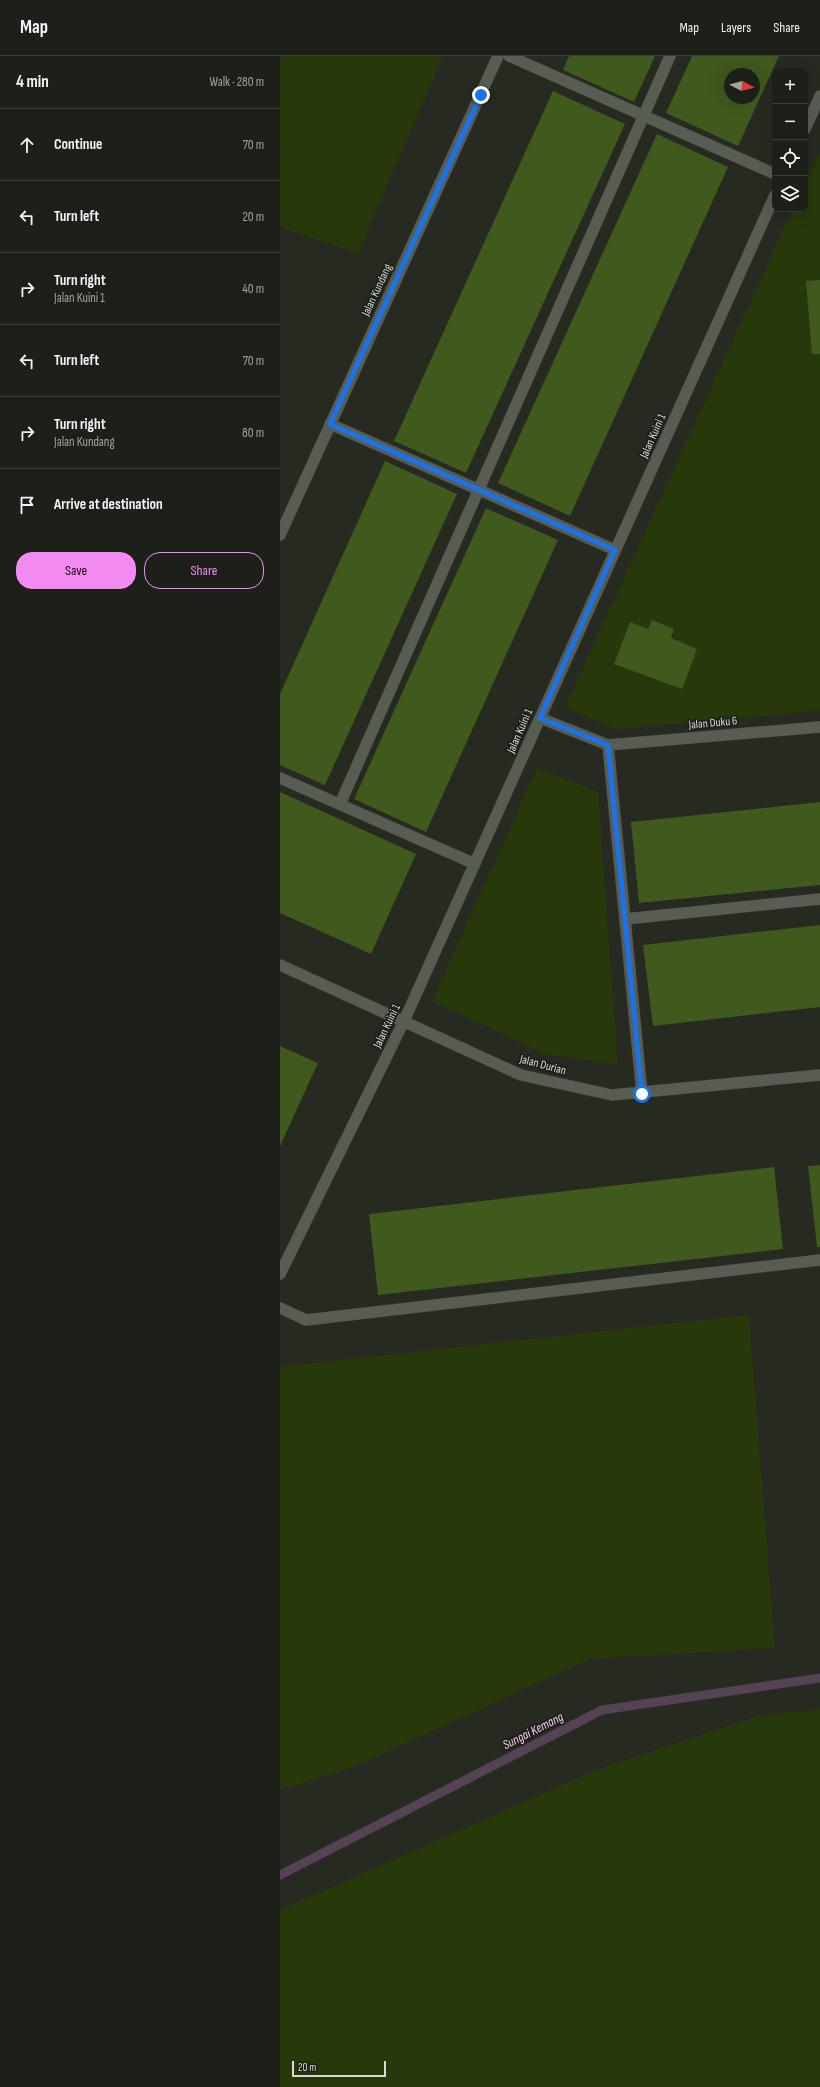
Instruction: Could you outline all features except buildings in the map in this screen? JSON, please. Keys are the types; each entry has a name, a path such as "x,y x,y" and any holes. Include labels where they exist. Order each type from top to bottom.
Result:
{"street":[{"name":"Jalan Kundang","path":"280,535 498,56"},
{"path":"509,56 772,173"},
{"path":"340,804 670,56"},
{"path":"808,122 820,96"},
{"name":"Jalan Kuini 1","path":"280,1274 404,1021 772,202"},
{"path":"330,424 615,550"},
{"path":"540,718 608,745 642,1094"},
{"name":"Jalan Duku 6","path":"608,745 820,727"},
{"path":"280,778 475,864"},
{"path":"625,919 820,899"},
{"name":"Jalan Durian","path":"280,965 521,1075 612,1095 642,1094 820,1075"},
{"path":"280,1308 306,1320 820,1260"}],"green space":[{"path":"280,56 443,56 358,253 280,227"},
{"path":"820,151 820,711 615,729 565,707 792,212 808,212 808,177"},
{"path":"537,768 598,792 618,1065 545,1054 432,1001"},
{"path":"749,1315 775,1648 590,1659 356,1766 280,1790 280,1367"},
{"path":"820,1709 820,2087 280,2087 280,1910 596,1770 758,1716"}],"waterway":[{"name":"Sungai Kemang","path":"280,1875 602,1710 820,1678"}],"route":[{"path":"481,95 330,424 615,550 540,718 608,745 642,1094"}]}
